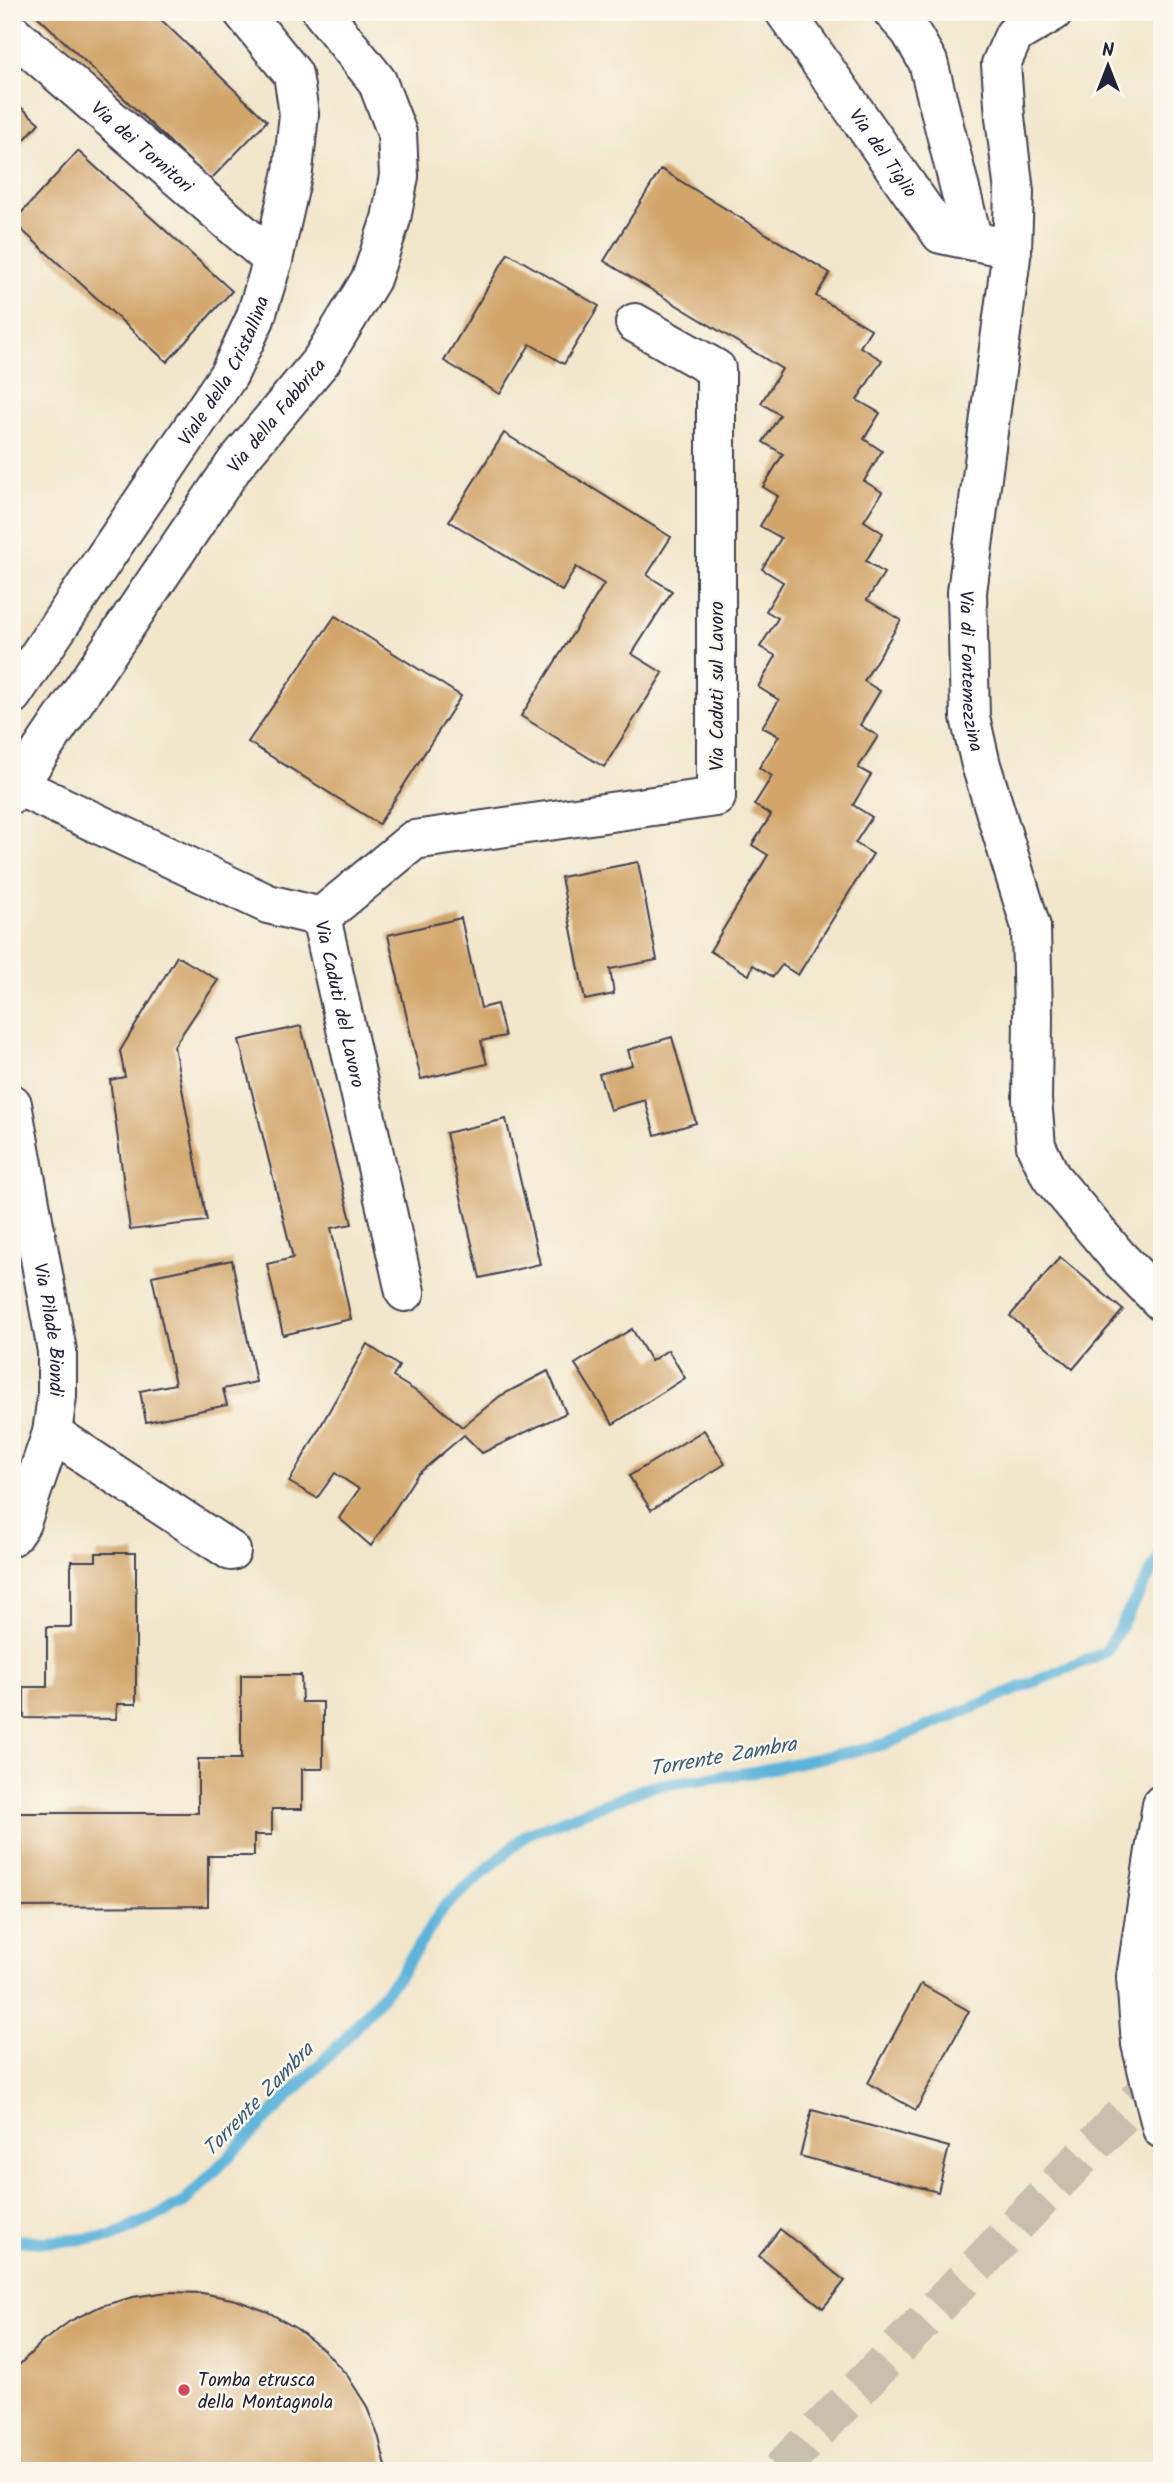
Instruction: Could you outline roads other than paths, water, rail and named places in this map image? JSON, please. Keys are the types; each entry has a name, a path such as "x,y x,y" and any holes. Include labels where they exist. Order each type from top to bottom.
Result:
{"street":[{"name":"Viale della Cristallina","path":"12,695 229,374 256,319 273,260 292,171 299,114 292,74 243,12"},
{"name":"Via della Fabbrica","path":"15,790 235,464 321,361 371,279 391,219 399,176 397,132 377,81 322,12"},
{"name":"Via del Tiglio","path":"785,12 941,233 1012,249"},
{"path":"893,12 910,31 928,62 973,241"},
{"name":"Via di Fontemezzina","path":"1053,12 1014,35 1001,64 1004,117 1014,192 1012,249 967,592 970,717 981,765 1031,927 1034,1017 1032,1100 1036,1146 1051,1177 1118,1257 1162,1302"},
{"name":"Via dei Tornitori","path":"12,33 273,260"},
{"name":"Via Caduti sul Lavoro","path":"320,917 414,840 716,797 716,369 635,323"},
{"name":"Via Caduti del Lavoro","path":"15,790 268,904 320,917 405,1292"},
{"name":"Via Pilade Biondi","path":"12,1104 57,1351 57,1396 52,1433 21,1523 12,1536"},
{"path":"52,1433 231,1551"},
{"path":"1162,1804 1136,1977 1141,2044 1162,2129"}],"waterway":[{"name":"Torrente Zambra","path":"12,2240 45,2242 111,2237 182,2204 345,2039 401,1973 444,1907 527,1834 652,1786 754,1772 885,1744 1106,1652 1162,1552"}],"tunnel":[{"path":"779,2471 1162,2074"}],"place":[{"name":"Tomba etrusca della Montagnola","path":"184,2390"}]}
